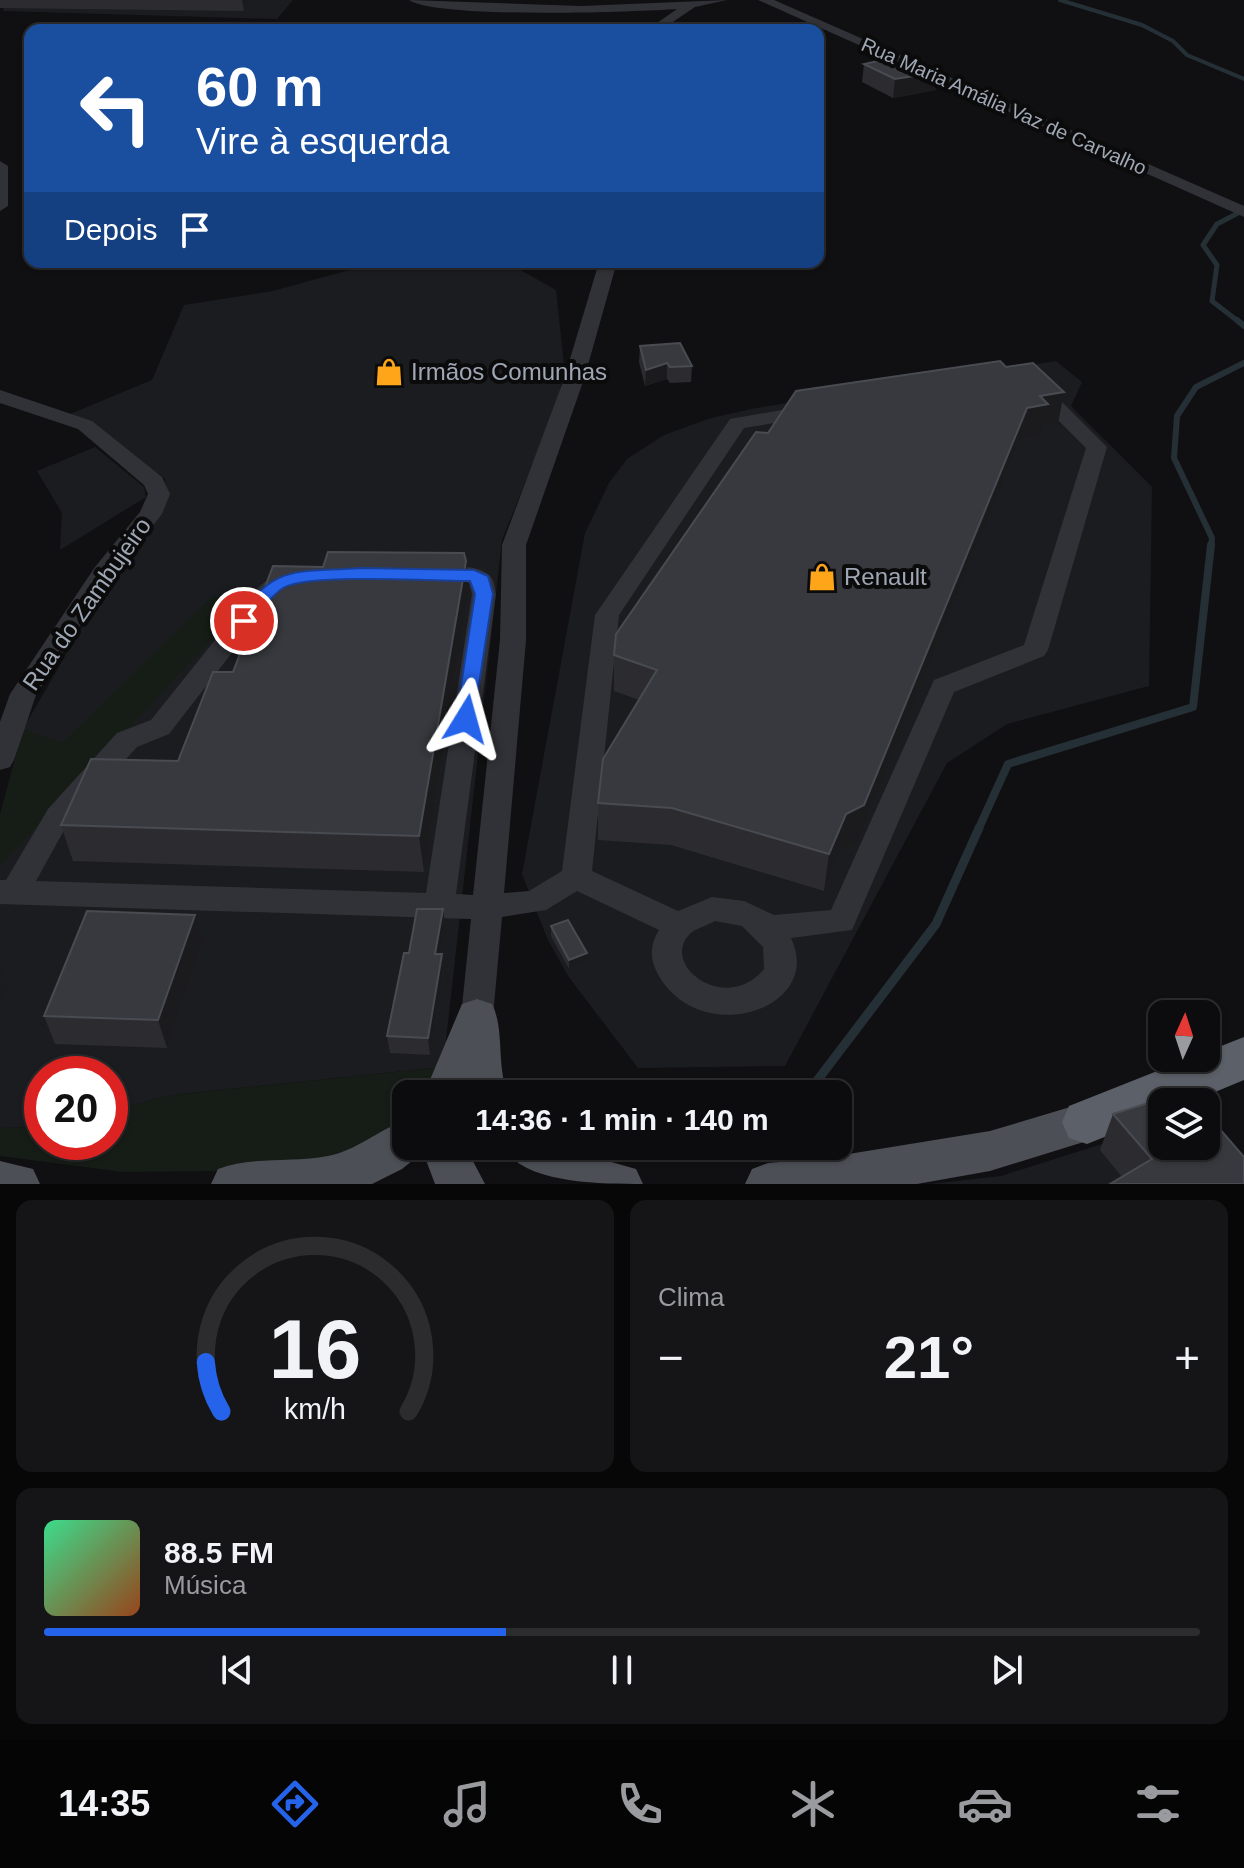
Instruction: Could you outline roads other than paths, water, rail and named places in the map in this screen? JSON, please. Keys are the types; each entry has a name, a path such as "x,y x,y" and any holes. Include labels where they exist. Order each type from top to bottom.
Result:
{"highway":[{"path":"1087,1122 1244,1058"},
{"path":"1087,1122 1244,1077"}],"main road":[{"path":"452,1080 477,1016"},
{"path":"477,1016 481,1080"},
{"path":"768,1184 824,1179 990,1151 1087,1122"},
{"path":"234,1184 320,1182 386,1158 392,1153"},
{"path":"447,1160 462,1184"},
{"path":"552,1160 580,1174 620,1184"},
{"path":"0,1182 17,1184"}],"street":[{"path":"415,0 504,9 691,6 721,0"},
{"name":"Rua Maria Amália Vaz de Carvalho","path":"764,0 818,24"},
{"path":"662,24 691,6"},
{"name":"Rua Maria Amália Vaz de Carvalho","path":"824,27 1238,210"},
{"path":"0,166 0,206"},
{"path":"477,1016 513,640 514,545 574,379 606,268"},
{"path":"769,928 841,921 943,686 1035,650 1097,447 1026,378 1011,380"},
{"name":"Rua do Zambujeiro","path":"0,396 85,425 154,482 159,494 151,514 103,572 23,694 0,760"},
{"path":"576,877 607,615 737,423 828,409"},
{"path":"408,575 474,576 481,580 484,594 439,905"},
{"path":"7,892 58,816 127,740 160,727 273,587 288,579 302,578"},
{"path":"7,892 486,907 535,902 576,877"},
{"path":"576,877 677,925"},
{"path":"712,909 733,910 752,917 769,928 779,944 782,961 777,978 764,992 746,1001 724,1003 702,999 684,989 670,974 665,957 667,940 677,925 693,915 712,909"}],"waterway":[{"path":"1060,0 1142,25 1173,41 1187,55 1244,79"},
{"path":"1239,322 1212,301 1217,265 1203,245 1217,224 1244,210"},
{"path":"1237,320 1244,326"},
{"path":"1211,547 1212,538 1174,458 1177,416 1196,387 1244,363"},
{"path":"978,830 1008,764 1193,707 1211,545"},
{"path":"818,1080 936,924 979,828"}],"place":[{"name":"Irmãos Comunhas","path":"389,372"},
{"name":"Renault","path":"822,577"}]}
